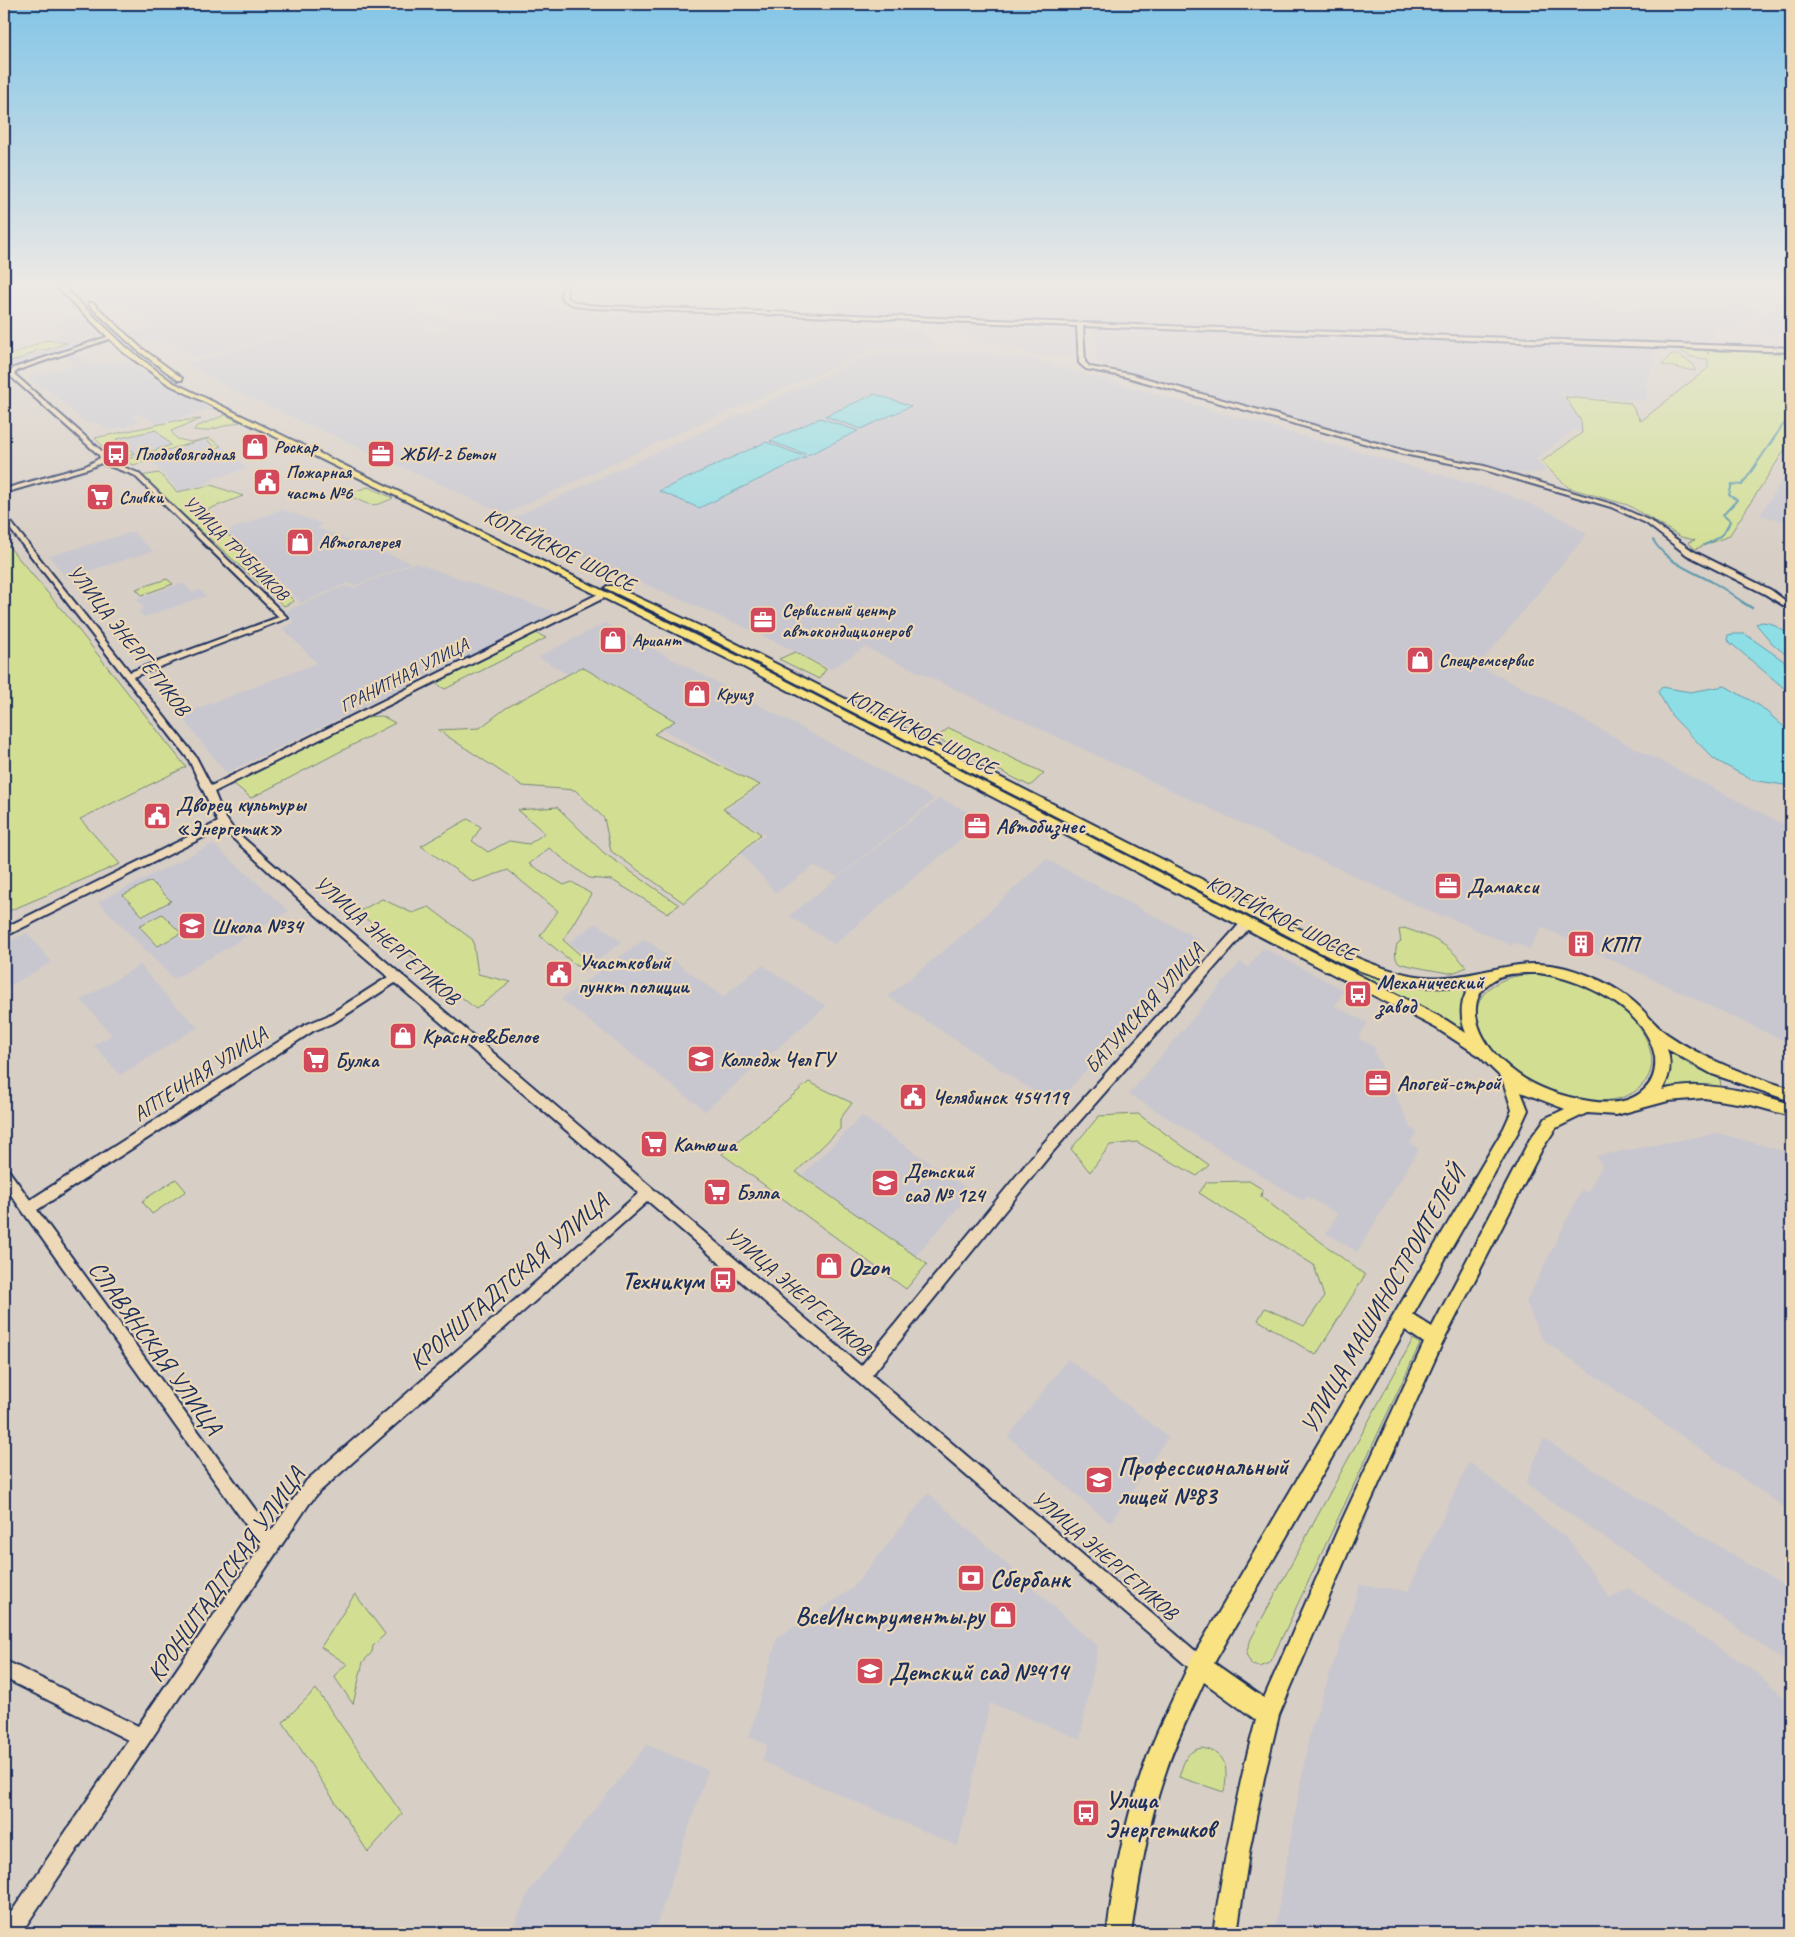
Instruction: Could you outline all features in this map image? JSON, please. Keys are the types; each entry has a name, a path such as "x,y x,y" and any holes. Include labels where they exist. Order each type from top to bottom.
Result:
{"main road":[{"name":"КОПЕЙСКОЕ ШОССЕ","path":"160,377 338,466 609,592 712,636 1358,964 1394,978 1433,983 1460,981 1516,968 1540,968 1583,979 1621,1000 1640,1016 1650,1028 1708,1067 1791,1095"},
{"name":"КОПЕЙСКОЕ ШОССЕ","path":"178,377 609,592 1441,1024 1484,1051 1508,1075 1522,1085 1552,1099 1584,1108 1616,1109 1668,1094 1704,1092 1751,1099 1791,1110"},
{"path":"338,466 348,462"},
{"path":"360,476 370,472"},
{"path":"1484,1051 1470,1025 1469,1001 1477,985 1493,974 1503,971"},
{"path":"1642,1101 1657,1088 1663,1070 1661,1049 1650,1028"},
{"name":"УЛИЦА МАШИНОСТРОИТЕЛЕЙ","path":"1118,1933 1128,1876 1143,1810 1160,1754 1200,1666 1519,1116 1519,1104 1508,1075"},
{"path":"1225,1933 1249,1793 1268,1715 1346,1534 1434,1340 1545,1130 1557,1119 1584,1108"},
{"path":"1403,1318 1434,1340"},
{"path":"1200,1666 1268,1715"}],"street":[{"path":"4,491 88,467 101,461 104,457 15,377"},
{"path":"1137,377 1406,453 1467,464 1553,487 1613,506 1648,522 1690,552 1768,592 1791,608"},
{"name":"УЛИЦА ТРУБНИКОВ","path":"101,461 136,474 284,618 128,676"},
{"name":"УЛИЦА ЭНЕРГЕТИКОВ","path":"4,517 193,758 210,791 223,824 239,840 312,905 1200,1666"},
{"name":"ГРАНИТНАЯ УЛИЦА","path":"210,791 609,592"},
{"path":"4,933 223,824"},
{"name":"БАТУМСКАЯ УЛИЦА","path":"862,1376 1045,1151 1247,924"},
{"name":"АПТЕЧНАЯ УЛИЦА","path":"28,1208 309,1028 332,1019 396,977"},
{"name":"СЛАВЯНСКАЯ УЛИЦА","path":"4,1175 271,1546"},
{"name":"КРОНШТАДТСКАЯ УЛИЦА","path":"9,1933 313,1486 413,1396 648,1193"},
{"path":"4,1670 141,1737"}],"shaded area":[{"path":"30,377 152,377 211,409 157,424 139,413 132,415 139,422 109,431 99,423 86,423 48,389 39,386"},
{"path":"210,377 808,377 691,427 505,514 229,388"},
{"path":"821,377 1097,377 1501,492 1555,514 1587,534 1478,666 1544,698 1629,745 1791,828 1791,1044 1542,927 1529,949 1514,942 1512,946 1444,915 1442,917 865,647 831,669 753,631 521,530 525,527 508,520"},
{"path":"1149,377 1648,377 1645,384 1648,398 1645,400 1574,397 1559,392 1581,421 1583,433 1573,430 1536,459 1546,472 1517,473 1439,452 1388,444"},
{"path":"159,429 175,446 132,459 110,440"},
{"path":"207,440 217,448 224,447 247,468 207,481 208,483 180,491 155,465 147,461 151,460 147,456"},
{"path":"1791,467 1791,523 1760,515"},
{"path":"282,509 322,524 317,528 412,563 354,586 348,583 301,603 249,552 224,532"},
{"path":"133,532 153,551 66,578 49,556"},
{"path":"415,563 558,613 226,773 180,715 317,663 282,628 294,623 286,611 345,586 353,588"},
{"path":"183,583 192,593 200,590 206,596 144,617 138,611 145,608 136,599"},
{"path":"605,623 935,799 838,877 814,866 776,893 740,852 766,835 726,810 761,786 538,657"},
{"path":"940,798 984,820 834,944 789,916"},
{"name":"Школа №34","path":"213,844 289,911 174,979 98,902"},
{"path":"1046,859 1198,939 1128,1018 1122,1030 1055,1105 888,996 968,931"},
{"path":"596,923 622,942 595,962 569,943"},
{"path":"27,933 52,962 4,989 4,943"},
{"name":"Колледж ЧелГУ","path":"645,939 723,997 762,965 826,1006 705,1111 561,999"},
{"path":"1263,948 1344,990 1335,1006 1368,1023 1358,1038 1376,1048 1374,1051 1411,1128 1417,1132 1410,1143 1419,1149 1357,1252 1326,1233 1338,1214 1307,1196 1303,1201 1129,1094 1240,962 1248,967"},
{"path":"140,965 172,1002 198,1027 120,1075 94,1045 112,1035 81,1000"},
{"name":"Детский сад № 124","path":"862,1116 972,1192 913,1259 802,1175"},
{"path":"1718,1133 1791,1153 1791,1512 1542,1339 1526,1302 1582,1189 1588,1193 1602,1165 1596,1156"},
{"name":"Профессиональный лицей №83","path":"1068,1359 1168,1437 1110,1523 1008,1437"},
{"path":"1543,1439 1791,1590 1791,1667 1771,1651 1526,1484"},
{"path":"1469,1462 1570,1541 1610,1599 1628,1588 1752,1669 1791,1704 1791,1933 1274,1933 1309,1736 1360,1585 1408,1591"},
{"name":"Детский сад №414","path":"928,1493 1098,1647 1080,1739 990,1703 958,1846 762,1761 767,1745 749,1737 777,1638 852,1589"},
{"path":"647,1745 708,1770 654,1933 511,1933 529,1891"}],"green space":[{"path":"1696,377 1791,377 1791,440 1729,536 1695,549 1688,542 1695,540 1681,537 1628,505 1569,488 1541,462 1582,433 1581,421 1565,397 1630,403 1641,421"},
{"path":"225,415 240,422 205,431 194,430 196,427"},
{"path":"201,419 171,431 177,439 191,442 209,438 221,446 216,448 206,439 146,456 142,463 132,465 125,460 171,445 156,430 116,439 134,453 126,456 116,451 108,452 95,438 175,421"},
{"path":"159,473 177,492 211,485 243,496 201,512 226,533 294,601 284,606 141,476"},
{"path":"368,487 393,498 372,505 352,497 356,491"},
{"path":"4,541 73,623 186,767 80,819 120,864 4,913"},
{"path":"167,579 173,584 142,595 136,589"},
{"path":"637,605 686,627 1344,964 1342,966"},
{"path":"536,633 546,638 445,689 435,683"},
{"path":"795,652 826,669 819,679 779,659"},
{"path":"582,667 675,721 654,734 760,785 723,809 761,834 684,903 611,851 604,818 575,790 523,786 438,730 480,728 506,708"},
{"path":"382,716 395,723 251,798 233,783 364,717"},
{"path":"949,728 1044,773 1030,786 936,738"},
{"path":"557,807 604,853 679,905 667,913 612,880 589,878 549,848 529,864 564,885 572,882 591,894 563,940 592,965 582,970 540,936 558,911 508,870 473,882 421,846 468,819 481,827 472,841 488,852 509,841 529,844 545,833 518,810"},
{"path":"151,881 171,901 143,916 123,895"},
{"path":"382,899 412,913 429,907 473,940 478,974 511,982 476,1009 358,912"},
{"path":"162,914 181,933 158,946 139,926"},
{"path":"1404,928 1446,946 1466,967 1451,973 1400,963 1396,959 1396,952 1397,944 1401,941 1399,930"},
{"path":"1350,967 1394,983 1408,986 1438,989 1470,985 1466,990 1461,1007 1464,1030 1348,969"},
{"path":"1535,974 1570,982 1588,989 1622,1009 1635,1022 1645,1037 1652,1058 1649,1074 1645,1082 1638,1089 1623,1097 1612,1100 1601,1101 1575,1098 1536,1086 1504,1063 1490,1047 1481,1032 1477,1017 1479,1003 1485,992 1497,983 1514,977"},
{"path":"1665,1049 1692,1066 1720,1079 1721,1087 1693,1084 1666,1087 1671,1071"},
{"path":"809,1082 852,1103 840,1119 840,1129 796,1172 927,1264 906,1289 722,1154"},
{"path":"1138,1114 1209,1165 1197,1176 1137,1142 1110,1145 1090,1172 1071,1149 1099,1116"},
{"path":"176,1179 186,1191 152,1214 142,1201"},
{"path":"1249,1181 1262,1189 1261,1197 1365,1275 1316,1355 1258,1320 1265,1308 1304,1326 1324,1297 1314,1265 1199,1193 1207,1182"},
{"path":"1413,1339 1420,1344 1270,1663 1260,1667 1252,1665 1246,1654 1251,1639"},
{"path":"355,1594 385,1634 373,1646 372,1652 363,1662 353,1704 334,1676 347,1664 321,1647"},
{"path":"316,1689 402,1814 368,1852 283,1722"},
{"path":"1202,1748 1217,1754 1224,1763 1226,1776 1224,1792 1179,1777 1184,1762 1189,1755"}],"water":[{"path":"875,394 911,406 861,429 825,416"},
{"path":"820,418 858,431 808,455 770,441"},
{"path":"766,442 806,457 699,508 659,491"},
{"path":"1762,622 1770,623 1791,635 1791,659 1772,643 1756,624"},
{"path":"1745,634 1791,666 1791,694 1727,640 1728,635"},
{"path":"1725,686 1760,706 1791,733 1791,786 1752,780 1714,759 1672,716 1658,692 1662,687 1690,692"}],"waterway":[{"path":"1782,426 1791,413"},
{"path":"1704,545 1720,536 1728,526 1730,521 1723,515 1737,500 1729,495 1732,484 1742,485 1783,425"},
{"path":"1653,540 1665,555 1672,560 1718,585 1744,603"},
{"path":"1742,602 1752,608"}],"place":[{"name":"Роскар","path":"255,447"},
{"name":"Плодовоягодная","path":"116,454"},
{"name":"ЖБИ-2 Бетон","path":"381,454"},
{"name":"Пожарная часть №6","path":"267,482"},
{"name":"Сливки","path":"100,497"},
{"name":"Автогалерея","path":"300,542"},
{"name":"Сервисный центр автокондиционеров","path":"763,620"},
{"name":"Ариант","path":"613,640"},
{"name":"Спецремсервис","path":"1420,660"},
{"name":"Круиз","path":"697,694"},
{"name":"Дворец культуры «Энергетик»","path":"157,816"},
{"name":"Автобизнес","path":"977,826"},
{"name":"Дамакси","path":"1448,886"},
{"name":"Школа №34","path":"192,926"},
{"name":"КПП","path":"1581,944"},
{"name":"Участковый пункт полиции","path":"559,974"},
{"name":"Механический завод","path":"1358,994"},
{"name":"Красное&Белое","path":"403,1036"},
{"name":"Колледж ЧелГУ","path":"701,1059"},
{"name":"Булка","path":"316,1060"},
{"name":"Апогей-строй","path":"1378,1083"},
{"name":"Челябинск 454119","path":"913,1097"},
{"name":"Катюша","path":"654,1144"},
{"name":"Детский сад № 124","path":"885,1183"},
{"name":"Бэлла","path":"717,1192"},
{"name":"Ozon","path":"829,1266"},
{"name":"Техникум","path":"723,1280"},
{"name":"Профессиональный лицей №83","path":"1099,1480"},
{"name":"Сбербанк","path":"971,1578"},
{"name":"ВсеИнструменты.ру","path":"1003,1615"},
{"name":"Детский сад №414","path":"870,1671"},
{"name":"Улица Энергетиков","path":"1086,1813"}]}
